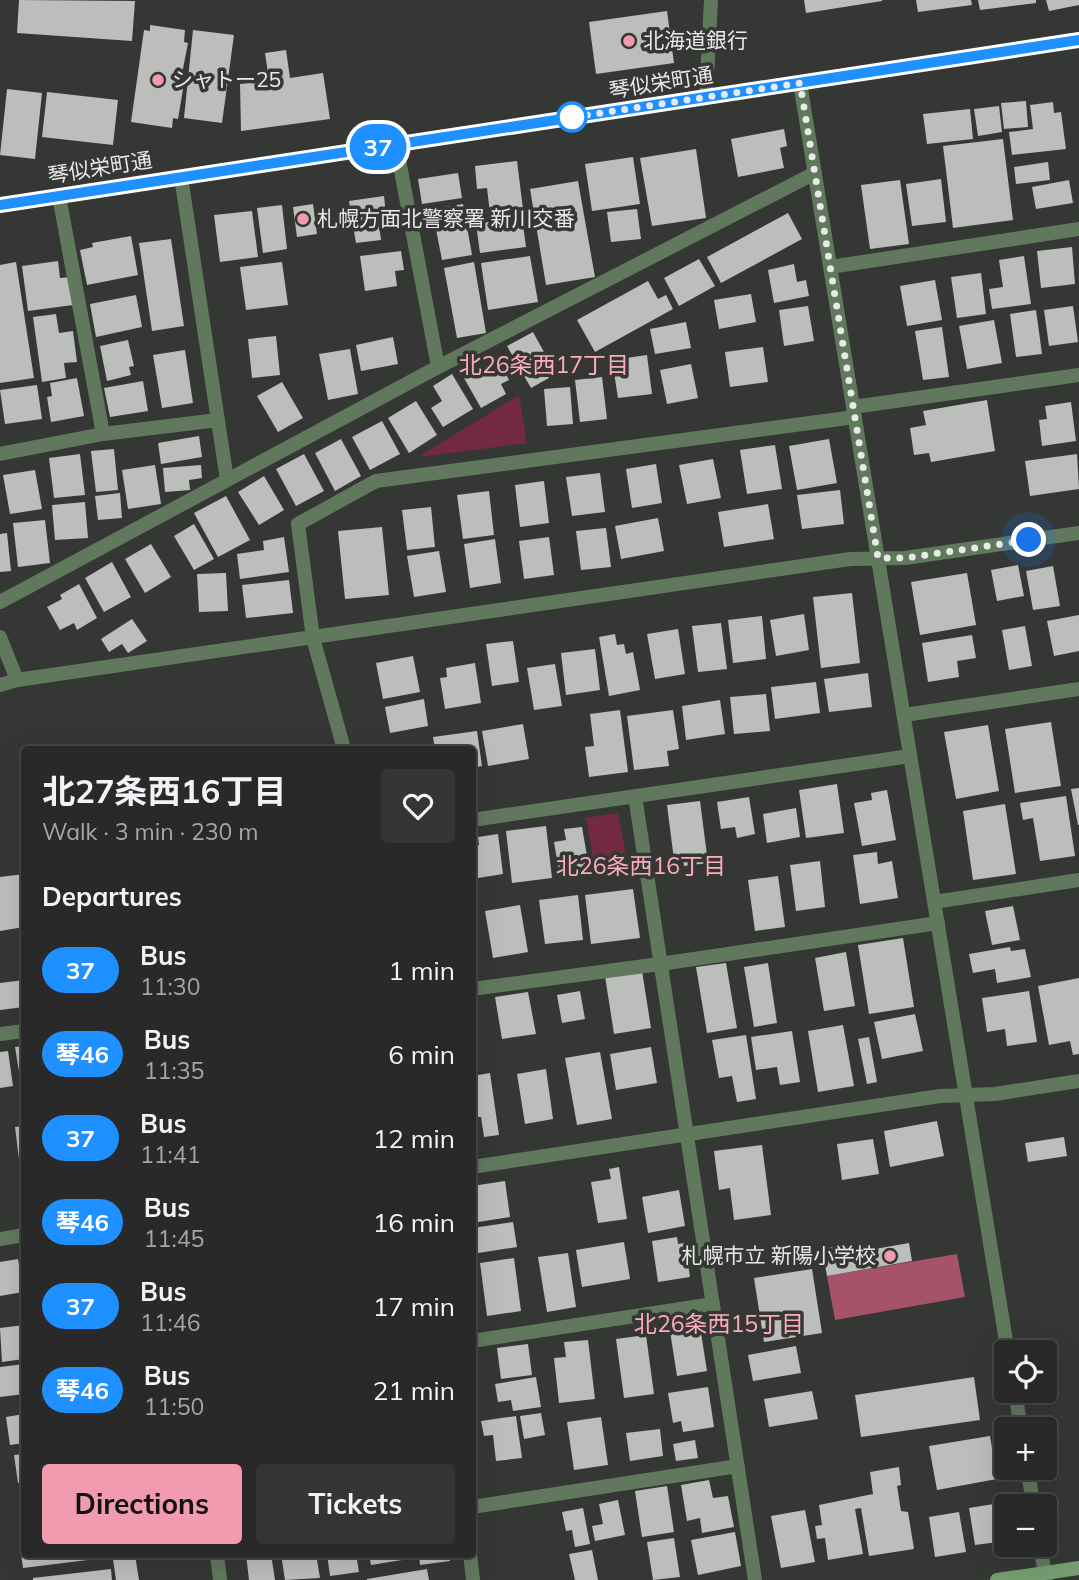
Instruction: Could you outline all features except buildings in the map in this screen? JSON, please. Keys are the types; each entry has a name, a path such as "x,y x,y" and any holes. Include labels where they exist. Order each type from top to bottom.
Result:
{"main road":[{"name":"琴似栄町通","path":"0,205 1079,40"},
{"path":"997,1580 1045,1576 1079,1568"}],"street":[{"path":"706,97 712,0"},
{"path":"800,83 1006,1340"},
{"path":"396,144 438,367"},
{"path":"0,602 438,367 815,173"},
{"path":"181,177 227,480"},
{"path":"59,196 103,434"},
{"path":"830,267 1079,229"},
{"path":"343,746 313,638 298,524 376,481 854,412 1079,375"},
{"path":"0,454 103,434 218,420"},
{"path":"0,685 17,680 836,561 905,558 1079,533"},
{"path":"0,637 17,680"},
{"path":"904,715 1079,689"},
{"path":"476,819 910,756"},
{"path":"635,796 755,1580"},
{"path":"934,902 1079,880"},
{"path":"476,988 938,923"},
{"path":"0,1034 21,1031"},
{"path":"476,1166 940,1096 995,1094 1079,1081"},
{"path":"0,1239 21,1236"},
{"path":"476,1340 712,1304"},
{"path":"476,1506 738,1466"},
{"path":"1042,1557 1045,1576"},
{"path":"217,1558 220,1580"},
{"path":"471,1558 474,1580"}],"shaded area":[{"path":"519,395 527,443 418,457"},
{"path":"618,813 629,870 596,876 586,818"},
{"path":"957,1254 965,1297 835,1320 827,1276"}],"bus line":[{"name":"37","path":"0,205 1079,40"}],"place":[{"name":"北海道銀行","path":"629,41"},
{"name":"シャトー25","path":"158,80"},
{"name":"札幌方面北警察署 新川交番","path":"303,219"},
{"name":"札幌市立 新陽小学校","path":"890,1256"}],"district":[{"name":"北26条西17丁目","path":"544,365"},
{"name":"北26条西16丁目","path":"641,866"},
{"name":"北26条西15丁目","path":"719,1324"}],"route":[{"path":"572,117 561,119 800,83 878,558 905,558 1029,540"}]}
